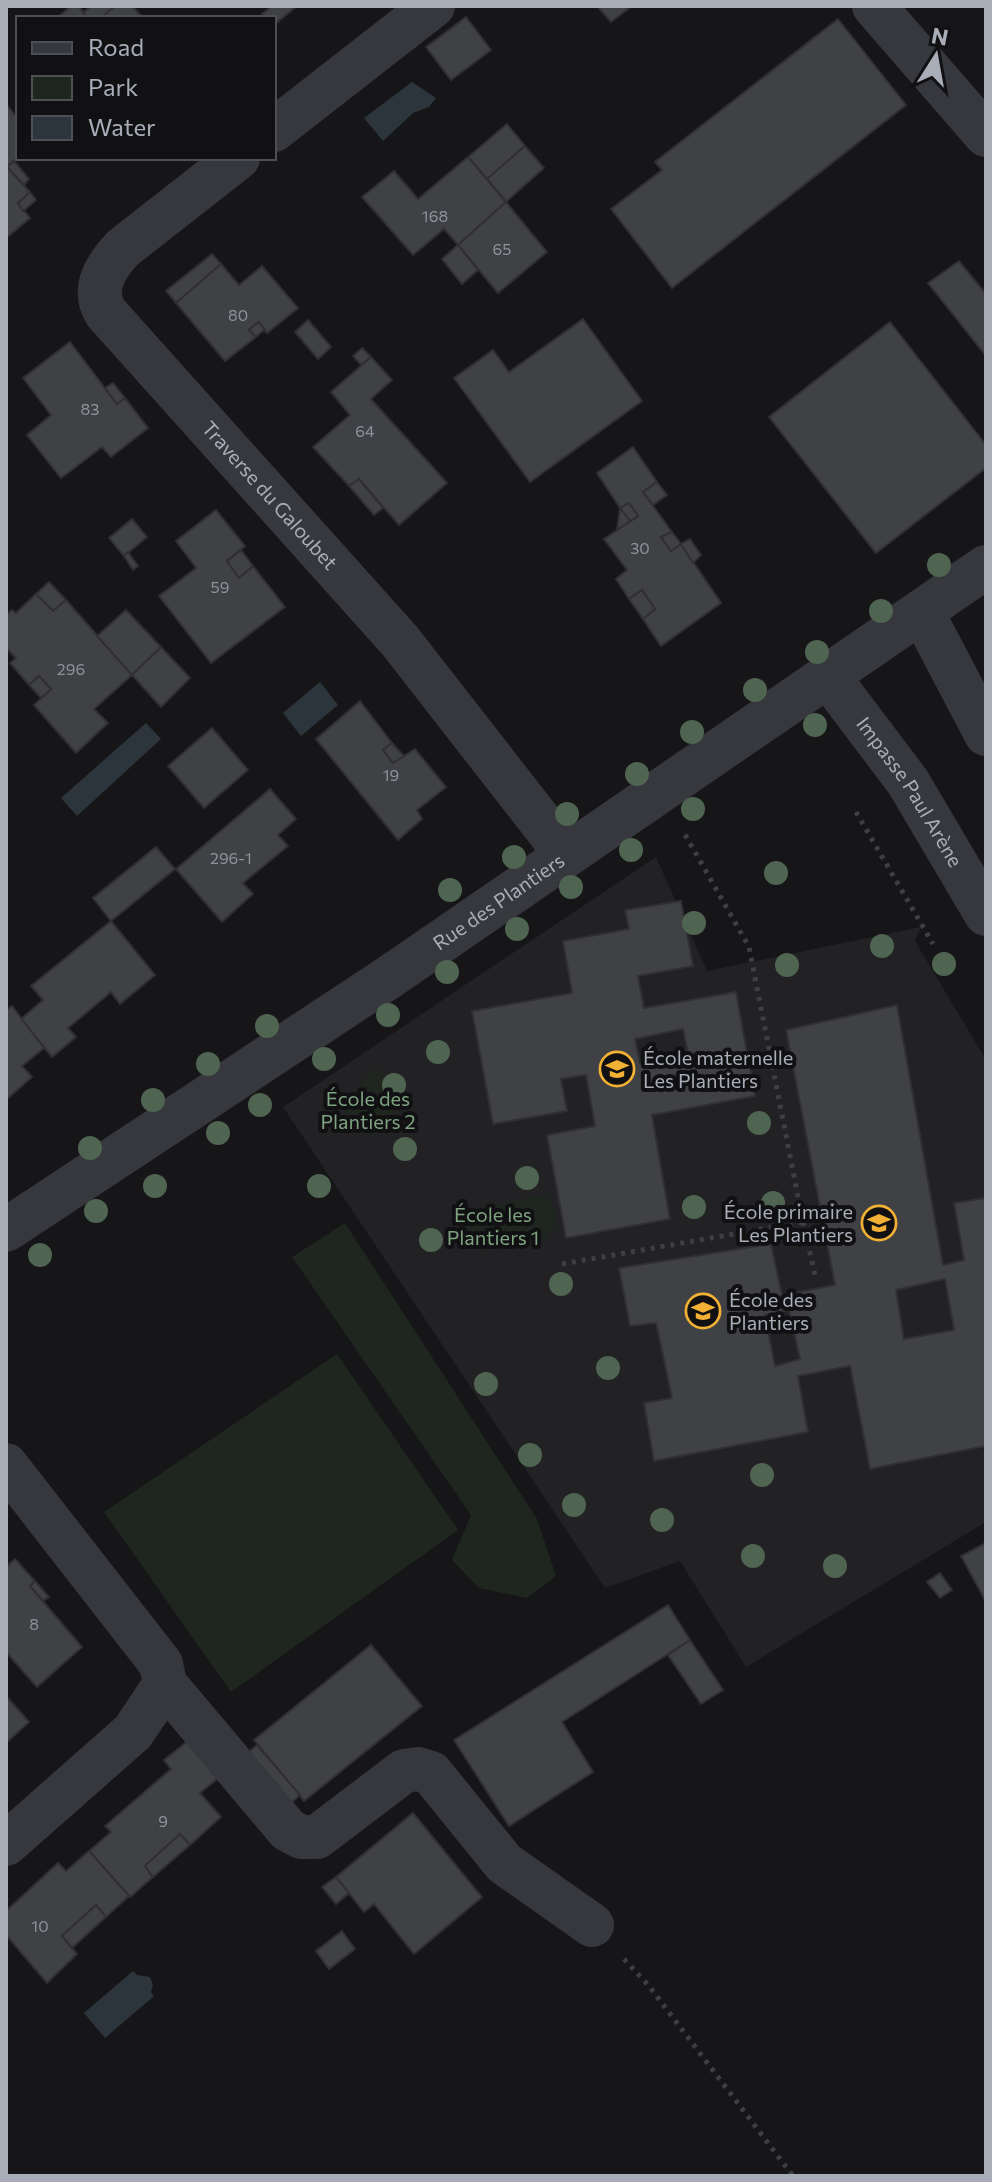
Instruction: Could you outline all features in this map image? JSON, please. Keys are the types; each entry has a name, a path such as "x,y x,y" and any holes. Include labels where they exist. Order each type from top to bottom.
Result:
{"street":[{"path":"276,128 433,6"},
{"path":"874,6 986,135"},
{"name":"Traverse du Galoubet","path":"235,160 123,248 110,262 102,279 99,302 400,641 566,854"},
{"name":"Rue des Plantiers","path":"6,1230 388,978 986,567"},
{"path":"922,612 986,734"},
{"name":"Impasse Paul Arène","path":"828,676 908,782 986,914"},
{"path":"6,1465 161,1664 165,1684 288,1830 301,1837 317,1837 404,1771 418,1769 431,1773 504,1863 592,1925"},
{"path":"6,1844 133,1732 165,1684"}],"path":[{"path":"856,812 933,944"},
{"path":"680,825 749,947 816,1280"},
{"path":"562,1264 803,1222"},
{"path":"592,1925 649,1986 793,2176"}],"shaded area":[{"name":"École des Plantiers","path":"656,857 707,971 921,927 915,941 986,1060 986,1522 746,1667 680,1561 605,1588 283,1107"}],"green space":[{"name":"École des Plantiers 2","path":"374,1068 381,1071 395,1120 380,1134 367,1134 345,1123 343,1107"},
{"name":"École les Plantiers 1","path":"547,1195 554,1209 556,1226 545,1239 480,1250 466,1235 470,1209"},
{"path":"345,1223 537,1519 556,1576 527,1598 479,1588 452,1560 471,1515 292,1257"},
{"path":"337,1354 458,1530 231,1692 104,1512"}],"water":[{"path":"412,82 436,98 429,107 413,113 383,141 364,118"},
{"path":"320,682 338,705 301,736 283,713"},
{"path":"146,723 161,739 77,816 61,798"},
{"path":"133,1971 137,1975 150,1977 154,1996 105,2038 84,2013"}],"building":[{"path":"71,6 78,6 87,16 59,16"},
{"path":"91,6 115,6 103,16 87,16 83,13"},
{"path":"115,6 132,6 141,16 103,16"},
{"path":"272,6 297,6 276,23 276,16 262,14"},
{"path":"597,6 632,6 611,22"},
{"path":"466,17 491,50 451,80 426,47"},
{"path":"838,19 906,105 672,288 611,209 662,170 655,162"},
{"path":"6,104 16,116 16,159 7,167 30,192 18,203 30,218 6,238"},
{"path":"507,124 525,146 487,179 468,157"},
{"path":"525,146 544,168 506,202 487,179"},
{"path":"468,157 506,202 458,245 444,229 413,255 362,197 394,171 418,199"},
{"path":"14,161 29,179 24,185 7,167"},
{"path":"30,192 36,200 23,211 18,203"},
{"path":"506,202 547,252 498,293 458,245"},
{"path":"458,245 478,270 462,284 442,259"},
{"path":"212,254 221,264 176,303 166,291"},
{"path":"959,261 986,294 986,356 928,283"},
{"path":"221,264 239,285 262,266 298,308 267,333 258,322 249,330 256,337 225,361 176,303"},
{"path":"583,319 642,401 530,482 454,378 493,350 509,372"},
{"path":"308,320 331,347 318,359 295,332"},
{"path":"258,322 265,329 256,337 249,330"},
{"path":"890,322 986,445 986,468 876,553 769,417"},
{"path":"70,342 117,404 125,398 148,428 111,457 102,447 61,478 27,435 51,415 23,378"},
{"path":"362,348 371,357 361,365 353,356"},
{"path":"371,357 392,380 371,399 447,483 399,525 359,479 349,486 313,447 350,415 331,392"},
{"path":"113,383 125,398 117,404 105,388"},
{"path":"633,447 657,482 643,492 672,532 661,537 671,551 681,544 721,603 661,646 643,619 655,609 642,590 629,599 616,579 627,570 604,539 638,516 629,503 620,508 597,473"},
{"path":"359,479 383,508 374,515 349,486"},
{"path":"657,482 667,495 653,505 643,492"},
{"path":"629,503 638,516 630,521 620,508"},
{"path":"620,508 630,521 617,530"},
{"path":"216,510 245,546 227,561 239,578 253,566 285,607 211,663 159,596 196,568 176,541"},
{"path":"132,519 147,537 124,556 109,538"},
{"path":"672,532 681,544 671,551 661,537"},
{"path":"690,539 701,555 693,563 681,544"},
{"path":"241,550 253,566 239,578 227,561"},
{"path":"128,552 138,566 133,570 124,556"},
{"path":"49,582 66,600 53,611 36,594"},
{"path":"642,590 655,609 643,619 629,599"},
{"path":"36,594 53,611 66,600 132,675 94,709 108,723 76,753 34,705 51,689 39,676 29,685 10,663 16,658 6,648 6,615 12,610 16,613"},
{"path":"126,610 161,647 132,675 97,636"},
{"path":"161,647 190,678 161,707 132,675"},
{"path":"39,676 51,689 41,698 29,685"},
{"path":"360,701 392,743 383,750 393,763 415,749 446,787 417,810 422,819 398,840 316,739"},
{"path":"212,728 248,770 204,808 168,766"},
{"path":"392,743 404,756 393,763 383,750"},
{"path":"270,789 296,819 278,835 288,846 243,883 253,894 222,922 176,869"},
{"path":"156,847 175,869 111,921 93,898"},
{"name":"École maternelle Les Plantiers","path":"681,901 693,966 638,976 644,1008 736,992 755,1096 652,1115 670,1219 566,1238 547,1135 595,1126 586,1075 561,1079 567,1111 493,1124 472,1011 572,993 563,941 629,929 625,910","holes":["683,1029 688,1053 640,1063 635,1039"]},
{"path":"111,921 155,975 120,1004 111,992 68,1028 76,1037 52,1057 21,1019 43,1000 31,986"},
{"name":"École primaire Les Plantiers","path":"897,1005 943,1265 964,1260 954,1203 986,1198 986,1446 870,1469 850,1366 798,1376 808,1432 654,1461 644,1403 672,1398 656,1323 630,1326 619,1268 771,1244 782,1295 835,1285 786,1030","holes":["945,1279 954,1330 904,1339 896,1290","789,1310 800,1359 775,1366 765,1315"]},
{"path":"12,1006 44,1048 22,1066 32,1077 6,1100 6,1010"},
{"path":"986,1543 986,1602 961,1556"},
{"path":"15,1559 35,1581 30,1586 82,1647 37,1687 6,1652 6,1567"},
{"path":"940,1573 952,1590 940,1598 927,1582"},
{"path":"35,1581 49,1597 43,1601 30,1586"},
{"path":"668,1605 690,1640 562,1722 593,1772 509,1826 454,1740"},
{"path":"690,1640 723,1690 701,1704 668,1655"},
{"path":"371,1645 422,1706 304,1801 254,1740"},
{"path":"6,1696 29,1722 6,1743"},
{"path":"188,1741 217,1779 200,1793 221,1817 190,1845 180,1834 145,1866 153,1877 130,1897 89,1851 111,1832 105,1826 171,1769 164,1760"},
{"path":"257,1745 300,1795 283,1810 240,1759"},
{"path":"413,1813 482,1897 414,1954 374,1904 364,1912 336,1877"},
{"path":"180,1834 190,1845 153,1877 145,1866"},
{"path":"89,1851 129,1896 106,1917 96,1905 62,1936 77,1954 47,1983 6,1935 6,1911 58,1863 66,1871"},
{"path":"336,1877 349,1893 336,1904 322,1887"},
{"path":"96,1905 106,1917 72,1948 62,1936"},
{"path":"342,1931 355,1949 329,1969 316,1951"}],"place":[{"name":"École maternelle Les Plantiers","path":"617,1069"},
{"name":"École primaire Les Plantiers","path":"879,1223"},
{"name":"École des Plantiers","path":"703,1311"}]}
